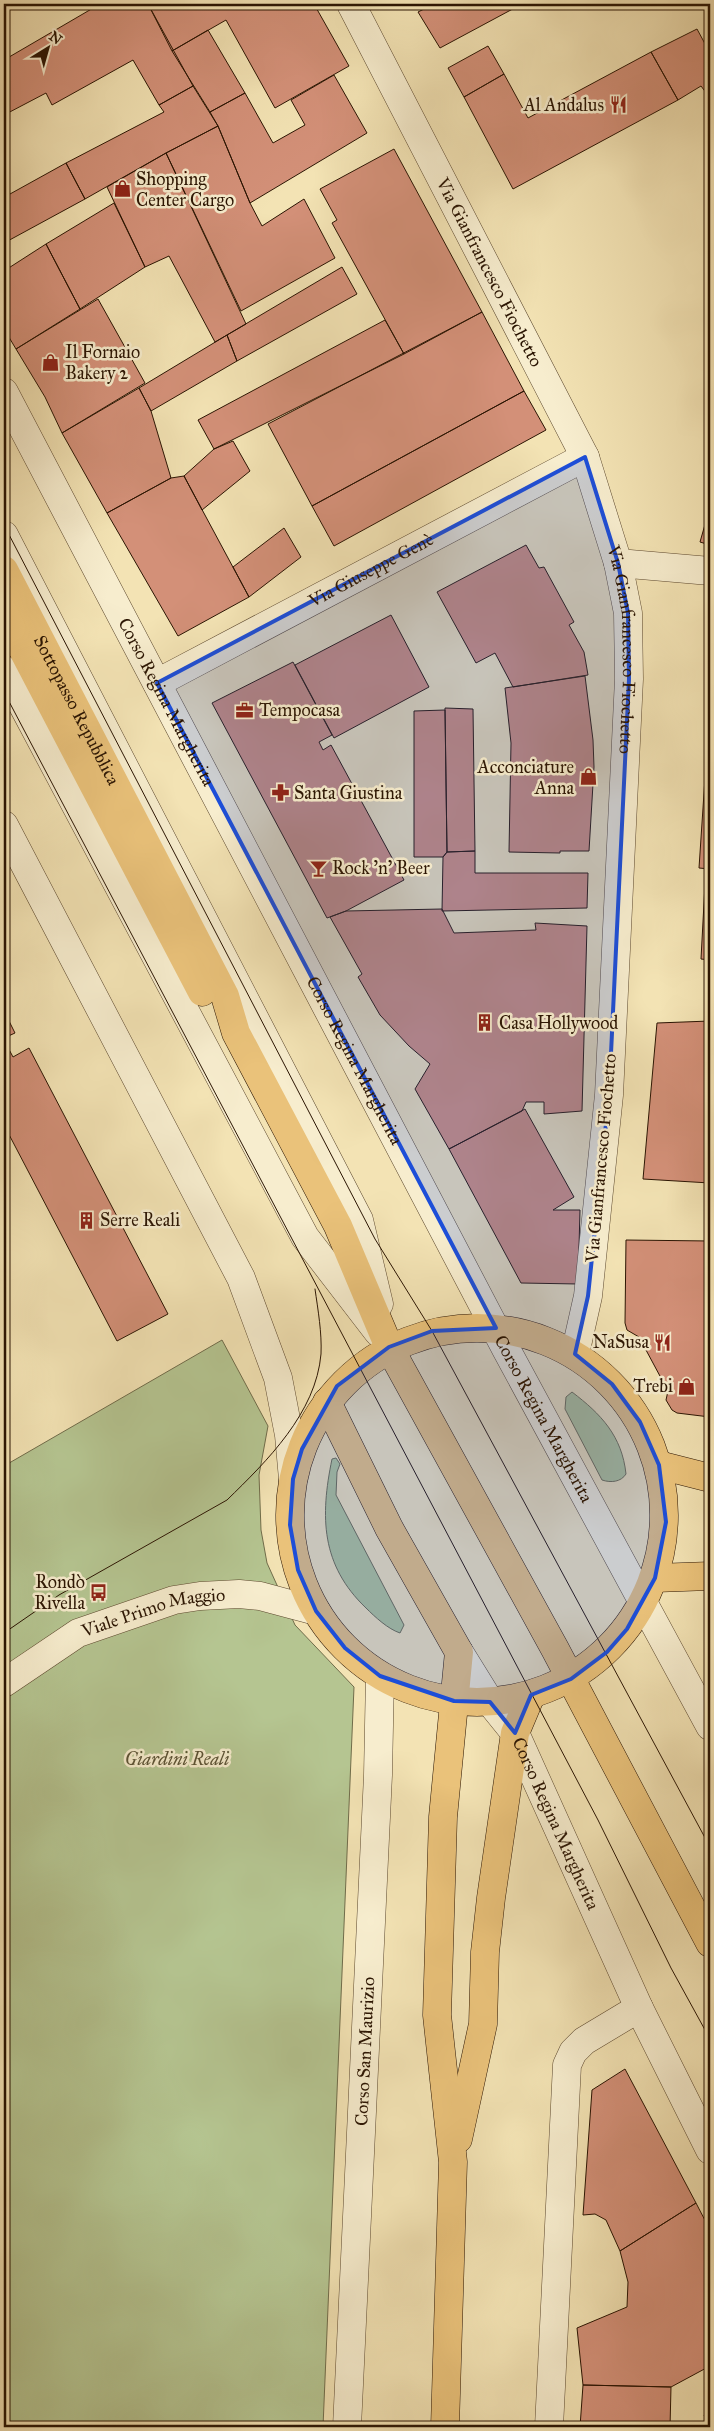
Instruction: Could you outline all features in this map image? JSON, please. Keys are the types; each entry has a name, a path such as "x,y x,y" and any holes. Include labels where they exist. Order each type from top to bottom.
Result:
{"main road":[{"name":"Sottopasso Repubblica","path":"4,570 141,853"},
{"name":"Sottopasso Repubblica","path":"4,614 141,853"},
{"path":"141,853 225,996 236,1033 338,1226 390,1347 571,1679 710,1942"},
{"path":"496,1328 537,1337 575,1354 612,1384 640,1422 659,1465 666,1522 655,1578 644,1603 627,1629 607,1652 571,1679 531,1695 490,1702 454,1701 380,1676 345,1648 316,1611 298,1570 290,1524 293,1479 302,1449 327,1402 337,1386 355,1370 390,1347 432,1332 496,1328"},
{"name":"Corso Regina Margherita","path":"327,1402 389,1528 458,1652"},
{"path":"659,1465 710,1478"},
{"path":"655,1578 710,1576"},
{"path":"445,2427 453,2162 437,2015 443,1817 458,1652"},
{"path":"453,2162 482,2024 488,1925 515,1733 531,1695"}],"street":[{"name":"Via Gianfrancesco Fiochetto","path":"351,4 585,457 618,563 628,613 629,679 609,1095 588,1296 575,1354"},
{"name":"Corso Regina Margherita","path":"4,392 496,1328 710,1726"},
{"name":"Via Giuseppe Genè","path":"156,682 585,457"},
{"path":"4,535 359,1220 390,1347"},
{"path":"618,563 710,571"},
{"path":"4,670 305,1237 390,1347"},
{"path":"4,826 242,1278 278,1378 289,1436 293,1479"},
{"name":"Viale Primo Maggio","path":"4,1683 78,1633 174,1600 225,1594 246,1594 316,1611"},
{"name":"Corso Regina Margherita","path":"458,1652 490,1702 515,1733 639,2008 710,2150"},
{"name":"Corso San Maurizio","path":"348,2427 378,1775 380,1676"},
{"path":"550,2427 567,2065 573,2052 584,2041 639,2008"}],"highlighted area":[{"path":"585,457 618,563 628,613 629,679 609,1095 588,1296 575,1354 612,1384 640,1422 659,1465 666,1522 655,1578 627,1629 607,1652 571,1679 531,1695 515,1733 490,1702 454,1701 380,1676 345,1648 316,1611 298,1570 290,1525 293,1479 302,1449 337,1386 389,1347 432,1331 496,1328 157,683"}],"green space":[{"name":"Giardini Reali","path":"222,1340 268,1426 259,1475 261,1530 267,1563 295,1625 354,1687 323,2427 4,2427 4,1466"},
{"path":"572,1392 601,1418 615,1437 624,1460 626,1474 621,1479 612,1482 602,1480 565,1409 566,1397"},
{"path":"336,1458 340,1464 337,1472 336,1495 404,1625 400,1633 378,1619 351,1592 340,1575 332,1557 328,1539 326,1501 332,1459"}],"building":[{"path":"100,4 148,4 193,86 159,105 133,60 52,105 46,93 4,115 4,60"},
{"path":"148,4 314,4 349,66 275,108 226,20 172,51"},
{"path":"434,4 522,4 440,48 418,12"},
{"path":"697,29 710,53 710,98 701,86 678,100 651,52"},
{"path":"208,30 245,93 210,112 172,51"},
{"path":"488,46 504,74 464,97 448,68"},
{"path":"651,52 678,100 513,189 464,97 504,74 528,118"},
{"path":"334,75 367,133 250,203 218,126 210,112 245,93 273,143 305,125 291,100"},
{"path":"193,86 218,126 85,199 66,163 164,112 159,105"},
{"path":"218,126 250,203 262,226 304,199 335,258 241,311 166,153"},
{"path":"394,149 482,312 404,354 332,223 337,220 320,189"},
{"path":"166,153 246,324 215,342 169,256 145,267 107,187"},
{"path":"66,163 85,199 4,243 4,183 10,194"},
{"path":"114,203 145,267 80,309 46,244"},
{"path":"46,244 80,309 16,349 4,329 4,271"},
{"path":"342,267 357,294 237,361 227,335"},
{"path":"98,299 145,383 62,433 45,397 16,349"},
{"path":"482,312 524,391 312,506 268,424"},
{"path":"385,320 404,354 214,449 198,420"},
{"path":"227,335 237,361 151,411 139,388"},
{"path":"139,388 151,411 171,478 107,513 62,433"},
{"path":"524,391 546,430 334,546 312,506"},
{"path":"233,441 250,471 202,510 184,476 214,449"},
{"path":"184,476 249,597 178,636 107,513 171,478"},
{"path":"710,507 710,545 700,542"},
{"path":"284,528 301,557 249,597 233,567"},
{"path":"526,545 539,568 544,567 574,622 569,625 584,652 588,675 513,687 495,653 476,663 437,592"},
{"path":"391,615 429,687 334,738 295,665"},
{"path":"293,662 332,735 319,742 323,750 331,745 404,880 346,911 327,918 212,703"},
{"path":"585,676 593,740 594,767 589,851 560,851 560,853 509,852 511,743 505,688"},
{"path":"710,703 710,869 699,868"},
{"path":"445,708 473,709 475,851 447,852"},
{"path":"445,710 447,852 443,857 414,857 414,711"},
{"path":"475,851 475,873 588,873 587,908 442,911 443,857 447,852"},
{"path":"705,884 710,884 710,960 701,959"},
{"name":"Casa Hollywood","path":"442,909 454,933 536,930 535,923 587,926 582,1111 544,1114 544,1102 526,1102 522,1111 449,1149 415,1089 430,1064 409,1046 380,1015 358,977 362,974 330,917 346,911"},
{"path":"4,1011 15,1033 4,1038"},
{"path":"710,1021 710,1183 643,1179 657,1023"},
{"name":"Serre Reali","path":"4,1040 13,1057 29,1048 168,1314 117,1341 4,1125"},
{"path":"525,1109 574,1197 553,1210 580,1210 578,1284 521,1283 449,1149"},
{"path":"626,1240 710,1241 710,1417 677,1413 672,1410 666,1400 668,1391 639,1337 627,1330 625,1323"},
{"path":"625,2069 696,2203 620,2251 606,2220 595,2214 583,2215 592,2090"},
{"path":"696,2203 710,2230 710,2366 671,2387 583,2385 577,2328 627,2307 628,2282 620,2251"},
{"path":"583,2385 671,2387 670,2427 580,2427"},
{"path":"710,2412 710,2426 704,2415"}],"tram line":[{"path":"4,525 375,1239 432,1331 710,1847"},
{"path":"4,692 598,1820 671,1968 710,2039"},
{"path":"4,1633 59,1595 227,1500 258,1469 287,1435 300,1416 317,1376 321,1346 320,1322 315,1289"}],"place":[{"name":"Al Andalus","path":"618,105"},
{"name":"Shopping Center Cargo","path":"122,189"},
{"name":"Il Fornaio Bakery 2","path":"51,362"},
{"name":"Tempocasa","path":"245,710"},
{"name":"Acconciature Anna","path":"588,777"},
{"name":"Santa Giustina","path":"280,793"},
{"name":"Rock 'n' Beer","path":"318,868"},
{"name":"Casa Hollywood","path":"485,1023"},
{"name":"Serre Reali","path":"86,1220"},
{"name":"NaSusa","path":"663,1342"},
{"name":"Trebi","path":"687,1386"},
{"name":"Rondò Rivella","path":"99,1592"}]}
